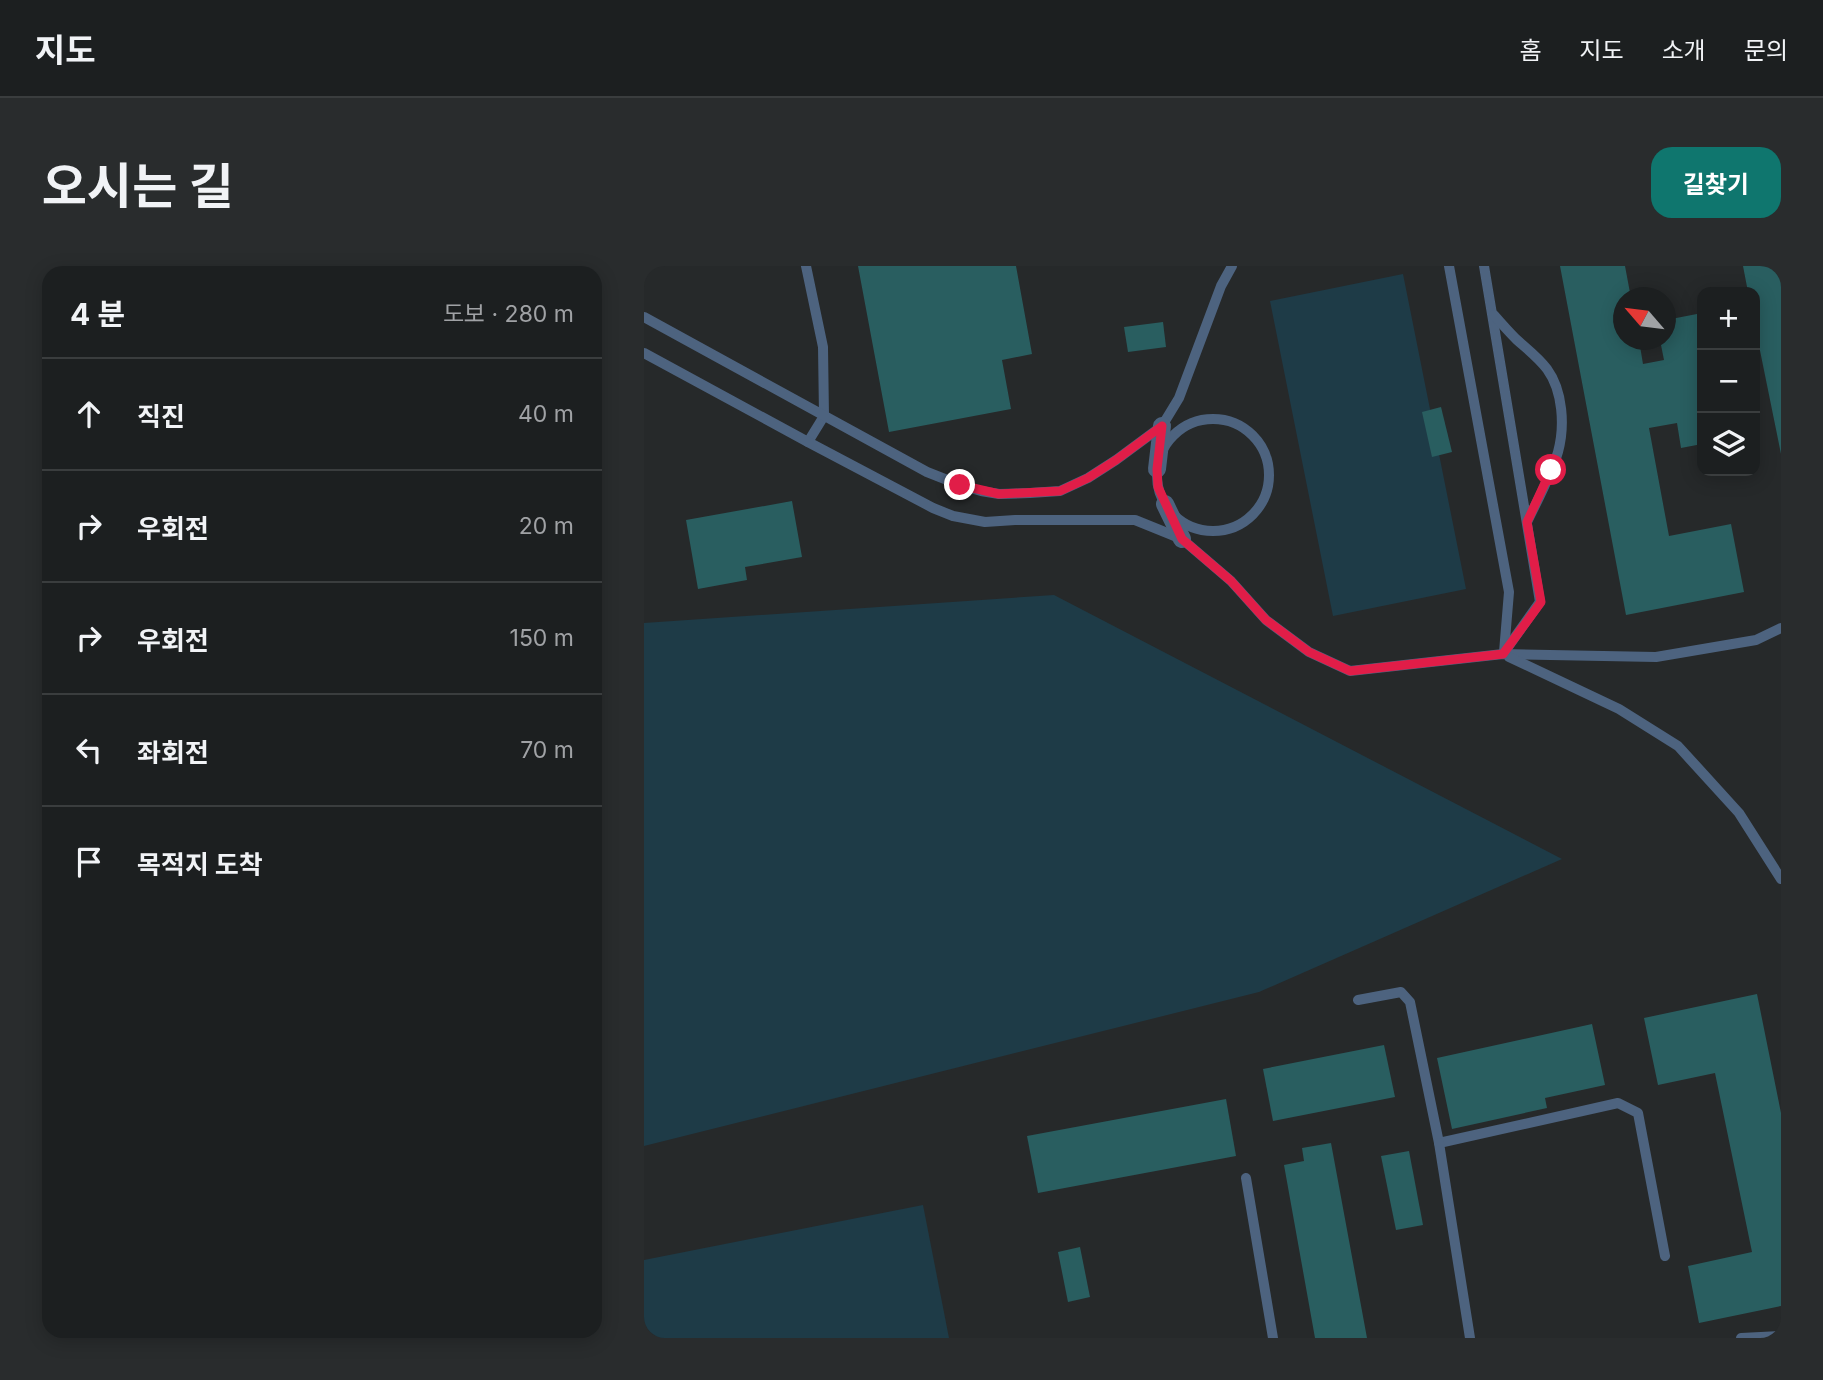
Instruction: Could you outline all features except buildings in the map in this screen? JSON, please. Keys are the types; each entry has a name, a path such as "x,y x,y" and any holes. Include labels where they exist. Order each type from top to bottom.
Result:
{"street":[{"path":"1157,469 1162,426"},
{"path":"1165,504 1182,539"}],"lane":[{"path":"806,266 823,347 824,416 808,442"},
{"path":"644,317 927,472 960,485 999,494 1060,491 1088,478 1162,426 1179,398 1220,286 1232,266"},
{"path":"1449,266 1509,592 1503,654"},
{"path":"1484,266 1541,602 1503,654"},
{"path":"1492,313 1547,369 1556,384 1560,404 1559,451 1527,522"},
{"path":"644,353 933,508 953,516 985,522 1135,520 1182,539 1231,581 1266,620 1309,652 1350,671 1503,654 1656,657 1756,640 1781,628"},
{"path":"1207,419 1226,419 1243,427 1257,439 1266,456 1270,474 1267,492 1258,509 1245,521 1228,529 1210,531 1192,527 1177,518 1165,504 1158,487 1157,469 1162,451 1173,435 1188,424 1207,419"},
{"path":"1503,654 1619,709 1678,746 1739,813 1781,879"},
{"path":"1358,1000 1401,992 1410,1002 1439,1143 1470,1338"},
{"path":"1439,1143 1618,1103 1638,1114 1665,1256"},
{"path":"1246,1178 1273,1338"},
{"path":"1741,1338 1781,1336"}],"shaded area":[{"path":"1403,274 1466,589 1333,616 1270,301"},
{"path":"1054,595 1562,859 1259,992 644,1146 644,623"},
{"path":"923,1205 949,1338 644,1338 644,1260"}],"route":[{"path":"960,485 999,494 1060,491 1088,478 1162,426 1157,469 1158,487 1182,539 1231,581 1266,620 1309,652 1350,671 1503,654 1541,602 1527,522 1551,470"}]}
